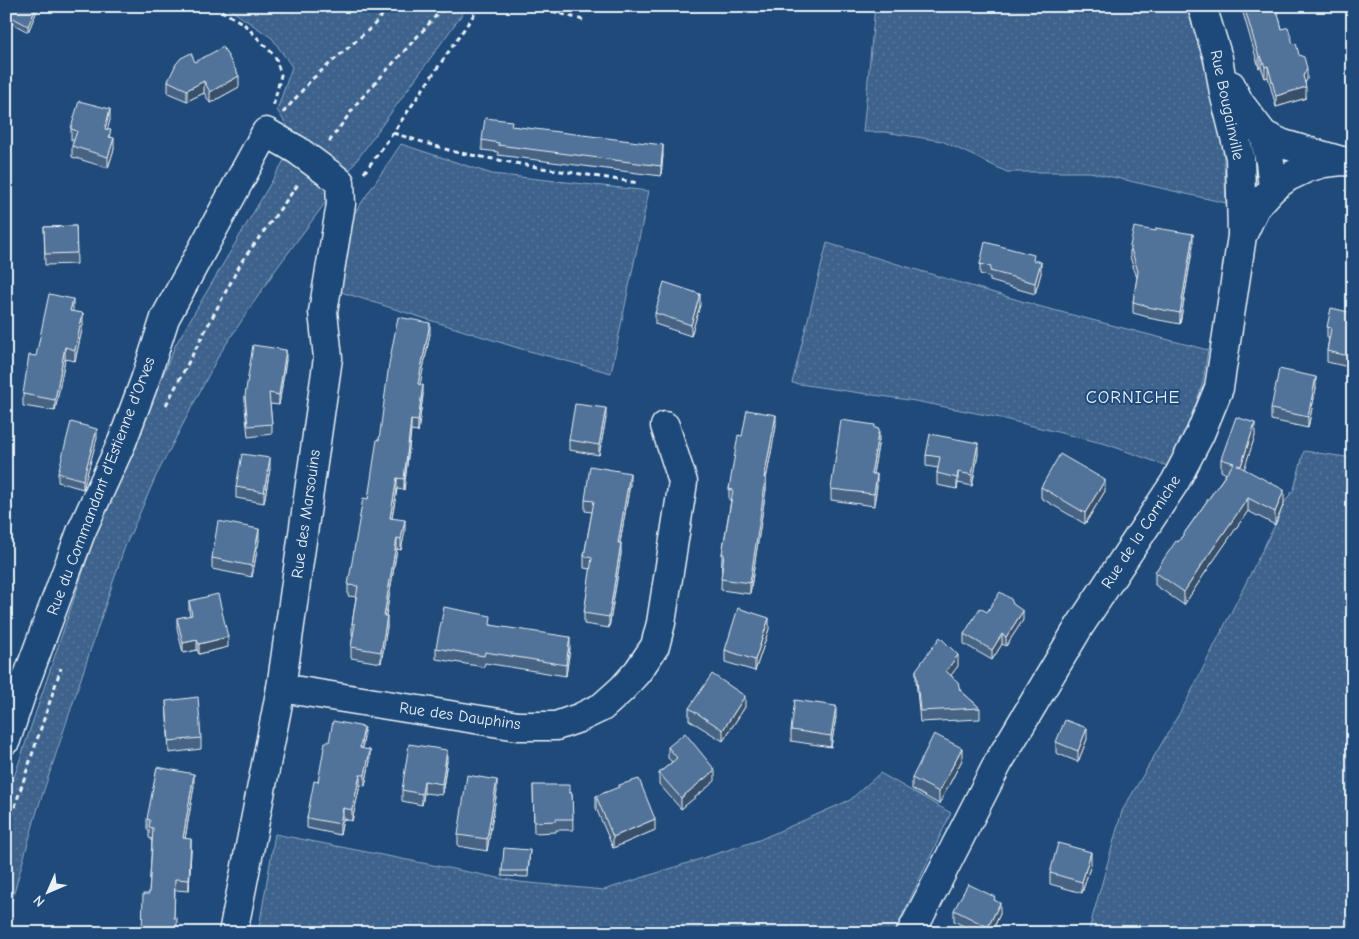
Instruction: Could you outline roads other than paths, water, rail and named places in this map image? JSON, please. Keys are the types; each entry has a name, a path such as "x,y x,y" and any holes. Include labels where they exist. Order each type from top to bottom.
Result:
{"street":[{"name":"Rue Bougainville","path":"1202,6 1218,58 1224,93 1240,157 1242,236"},
{"path":"1218,58 1239,102 1264,135 1274,188"},
{"name":"Rue des Marsouins","path":"233,933 281,688 328,358 324,312 341,204 340,182 297,150 266,132"},
{"name":"Rue du Commandant d'Estienne d'Orves","path":"6,740 22,689 82,532 129,424 165,318 266,132"},
{"path":"1264,135 1283,144 1347,161"},
{"path":"1240,157 1256,175 1274,188"},
{"name":"Rue de la Corniche","path":"912,933 998,763 1079,627 1175,482 1200,434 1219,388 1242,236 1255,208 1274,188 1288,177 1324,162 1347,161"},
{"name":"Rue des Dauphins","path":"281,688 518,726 556,726 602,707 638,671 655,646 661,623 683,482 665,426"}],"district":[{"name":"CORNICHE","path":"1133,397"}]}
